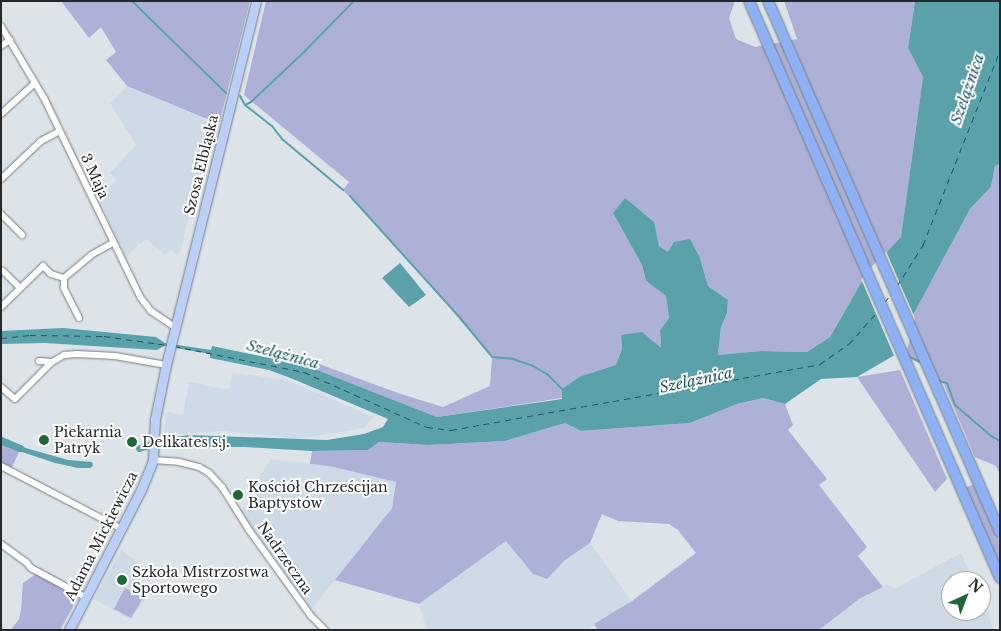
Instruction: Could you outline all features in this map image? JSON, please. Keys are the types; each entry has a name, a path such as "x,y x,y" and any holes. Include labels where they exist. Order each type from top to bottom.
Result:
{"highway":[{"path":"749,1 1000,578"},
{"path":"768,1 1000,532"}],"main road":[{"name":"Szosa Elbląska","path":"174,331 256,1"},
{"name":"Adama Mickiewicza","path":"68,630 122,529 145,481 152,460 155,419 174,331"}],"street":[{"name":"3 Maja","path":"1,26 35,83 60,131 143,302 174,331"},
{"path":"1,46 10,40"},
{"path":"1,114 35,83"},
{"path":"1,179 41,141 60,131"},
{"path":"1,214 22,235"},
{"path":"79,318 64,288 64,278 91,255 113,243"},
{"path":"1,307 43,266 51,274 64,278"},
{"path":"3,271 20,288"},
{"path":"1,387 15,399 52,362 64,355 115,356 166,362"},
{"path":"39,361 52,362"},
{"name":"Nadrzeczna","path":"152,460 179,462 199,467 210,473 222,487 249,530 311,616 325,630"},
{"path":"1,466 122,529"},
{"path":"1,544 26,562 31,568 85,597"}],"shaded area":[{"path":"61,1 250,1 219,124 127,86 106,60 116,52 101,27 89,38"},
{"path":"266,1 735,1 729,18 736,39 755,47 797,39 784,1 915,1 908,48 923,77 901,238 865,276 830,337 807,352 760,351 718,355 721,327 727,313 728,300 708,286 700,258 668,253 659,246 653,222 613,213 642,265 646,281 666,296 669,318 660,330 661,349 621,335 622,349 616,365 581,376 562,398 437,417 307,366 262,356 267,351 284,351 398,393 443,407 490,386 492,357 396,246 343,190 349,182 244,95"},
{"path":"127,86 211,122 181,250 177,256 171,250 165,255 146,239 141,244 139,243 126,258 98,197 117,180 110,173 136,145 110,103"},
{"path":"1000,164 1000,475 996,466 975,457 943,382 937,380 928,366 900,352 911,319 970,209 991,187 995,166"},
{"path":"900,370 947,479 935,492 857,377"},
{"path":"232,373 287,380 374,417 364,428 300,439 223,431 164,435 166,413 183,415 189,382 226,389 229,388"},
{"path":"763,398 785,404 793,425 788,430 827,479 819,485 867,547 858,556 883,587 859,599 819,630 598,630 594,624 632,601 696,553 678,530 669,524 618,521 602,514 590,543 564,561 547,579 533,574 506,541 419,604 335,580 392,508 396,482 329,466 310,464 312,451 368,450 379,442 428,445 505,441 565,423 581,431 690,423 737,404"},
{"path":"1,440 21,448 10,471 1,466"},
{"path":"271,459 329,466 396,482 392,508 311,610 242,513 255,493 251,490"},
{"path":"974,484 1000,542 1000,568 965,488"},
{"path":"506,541 533,574 547,578 564,561 590,543 632,601 587,630 427,630 419,604"},
{"name":"Szkoła Mistrzostwa Sportowego","path":"121,550 147,569 133,591 147,599 142,603 131,620 94,599"},
{"path":"961,553 969,571 941,571 941,621 990,621 994,630 819,630 859,599 887,585 896,588"},
{"path":"39,572 80,594 60,630 11,630 19,619 23,583"},
{"path":"125,588 143,598 131,618 114,609"}],"water":[{"name":"Szelążnica","path":"915,1 1000,1 1000,164 995,166 991,187 970,209 911,319 905,349 857,377 821,379 785,404 763,398 737,404 690,423 581,431 565,423 505,441 428,445 379,442 368,450 312,451 245,447 161,447 162,439 189,435 327,440 364,434 383,427 388,419 269,370 210,358 210,354 164,346 157,350 45,343 1,344 1,331 63,328 156,337 165,343 211,350 212,346 307,366 437,417 562,399 562,389 581,376 616,365 622,349 621,335 642,332 661,348 660,330 669,318 666,296 646,281 642,265 613,213 625,198 654,222 659,246 668,252 674,242 690,239 700,258 708,286 728,300 727,313 721,327 718,355 760,351 807,352 830,337 865,276 901,237 923,77 908,48"},
{"path":"400,263 426,295 409,307 382,278"},
{"path":"1,441 68,460 92,462 93,466 90,468 78,468 55,463 1,445"}],"pier":[{"path":"886,251 915,318 907,350 895,358 861,279"}],"waterway":[{"path":"132,1 226,93"},
{"path":"245,105 251,102 304,52 354,1"},
{"path":"240,96 245,105 272,126 282,139 343,190"},
{"path":"350,196 461,319 492,357 513,359 533,366 547,374 562,389"},
{"path":"908,356 922,363"},
{"path":"938,381 947,383 955,405 991,436 1000,441"},
{"path":"1,440 20,448"},
{"path":"139,448 162,441 170,441"}],"ferry route":[{"path":"897,286 923,245 1000,51"},
{"path":"885,302 890,295"},
{"path":"174,346 304,372 427,427 451,430 820,364 849,344 878,311"},
{"path":"1,338 30,335 104,336 167,345"}],"place":[{"name":"Piekarnia Patryk","path":"44,440"},
{"name":"Delikates s.j.","path":"132,442"},
{"name":"Kościół Chrześcijan Baptystów","path":"238,495"},
{"name":"Szkoła Mistrzostwa Sportowego","path":"122,580"}]}
